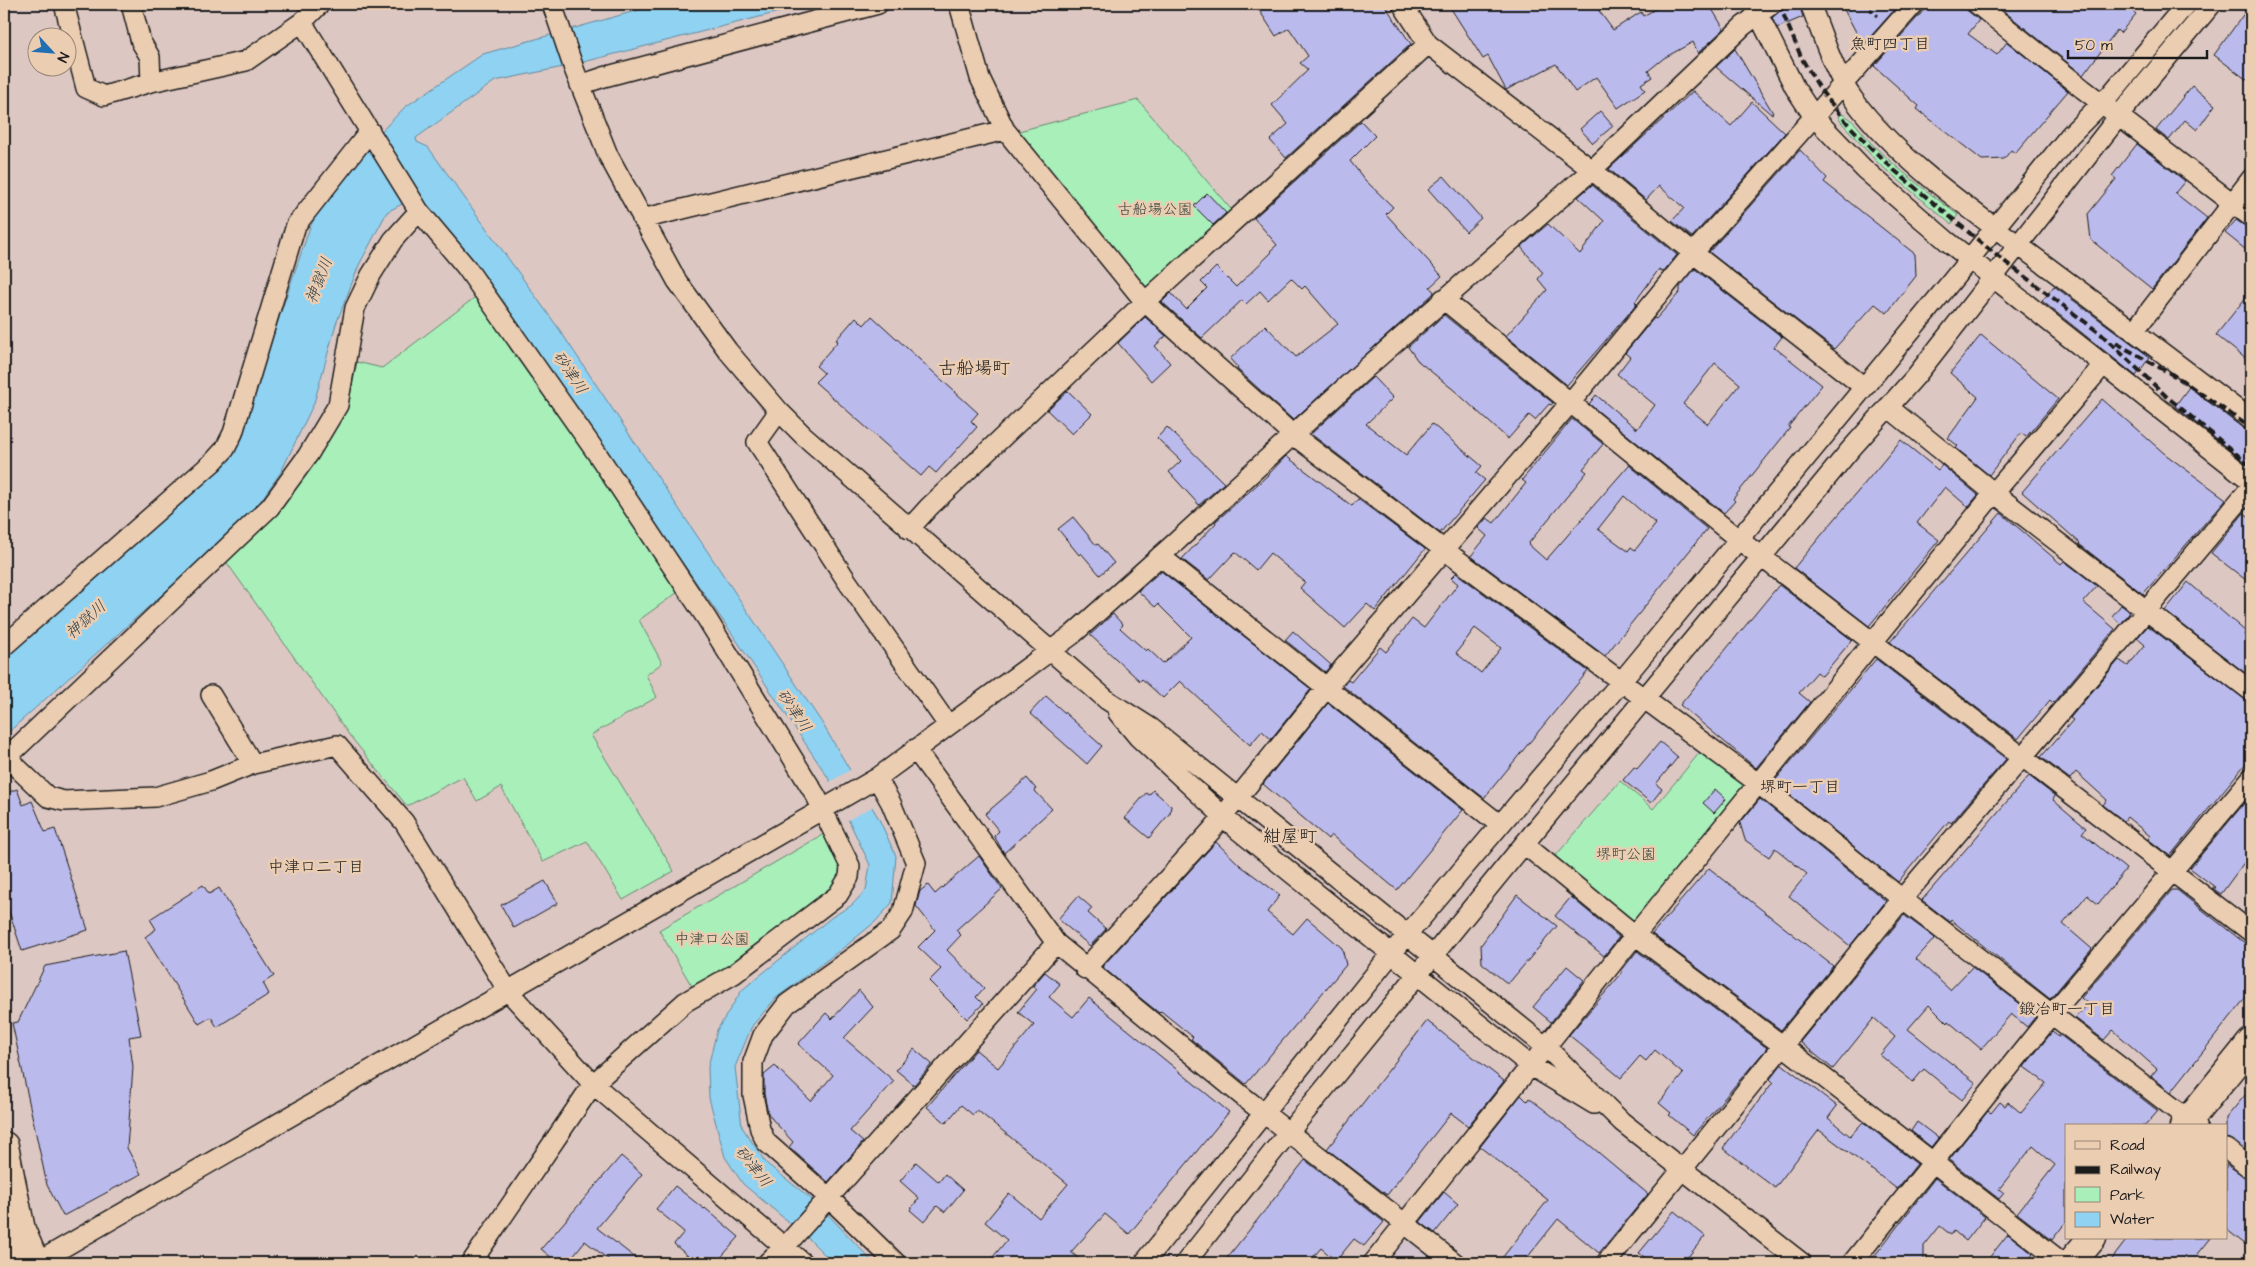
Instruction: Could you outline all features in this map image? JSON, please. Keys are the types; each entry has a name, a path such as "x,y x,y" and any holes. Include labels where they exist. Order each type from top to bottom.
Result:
{"highway":[{"path":"2190,1124 2251,1044"},
{"path":"4,1146 21,1230 36,1263"},
{"path":"2071,1263 2090,1240"},
{"path":"4,1250 8,1263"}],"street":[{"path":"64,4 86,88 104,96 151,82 246,61 302,22 320,4"},
{"path":"131,4 141,42 150,57 151,82"},
{"path":"577,77 604,77 878,4"},
{"path":"959,4 980,78 1005,130 1144,302 1292,434 1759,784 1902,899 2052,1013 2190,1124"},
{"path":"1402,4 1428,44 1592,170 1693,253 1864,387"},
{"path":"36,1263 874,780 1072,635 1292,434 1443,299 1592,170 1755,9 1772,4"},
{"path":"1810,4 1844,84 1866,116 1892,143 1921,169 1995,228 2251,420"},
{"path":"1085,969 1222,817 1327,687 1570,402 1693,253 1914,4"},
{"path":"1977,4 2251,217"},
{"path":"1144,1263 1391,954 1621,682 2070,135 2102,103 2186,4"},
{"path":"1185,1263 1289,1132 1524,844 1761,558 1916,376 2119,116 2212,4"},
{"path":"1755,9 1795,88 1814,117 1864,169 1970,259 2251,481"},
{"path":"555,11 577,77 608,155 642,219 678,282 728,351 779,411 803,435 909,529 1107,700 1138,737 1222,817 1531,1066 1622,1122"},
{"path":"302,22 419,211 466,267 598,455 707,619 829,807 850,866 849,877 838,895 734,974 685,1002 593,1084 471,1263"},
{"path":"909,529 936,500 1144,302 1428,44"},
{"path":"642,219 1005,130"},
{"path":"4,646 213,462 225,449 233,433 296,226 370,131"},
{"path":"2134,331 2251,179"},
{"path":"419,211 393,240 371,275 355,308 338,405 308,455 270,507 5,759 48,797 64,801 155,797 211,782 253,764 337,745 404,822 508,991 593,1084 787,1244 803,1263"},
{"path":"1443,299 1761,558 2251,932"},
{"path":"1373,1263 1635,934 1994,493 2104,364"},
{"path":"1888,407 1994,493 2251,691"},
{"path":"779,411 757,442 847,581 948,725"},
{"path":"1606,1263 1683,1171 1782,1045 1902,899 2251,487"},
{"path":"1160,556 1499,824"},
{"path":"211,695 253,764"},
{"path":"1107,700 1151,728 1434,955 1546,1047 1622,1122 1802,1263"},
{"path":"915,749 1056,943 1085,969 1455,1263"},
{"path":"1852,1263 2052,1013 2251,778"},
{"path":"874,780 891,803 916,863 902,912 891,930 787,1004 763,1035 753,1062 753,1095 760,1129 766,1142 828,1197 896,1263"},
{"path":"1524,844 1635,934 1782,1045 2063,1263"},
{"path":"767,1263 787,1244 1056,943"},
{"path":"2228,1151 2251,1169"}],"shaded area":[{"path":"1418,1241 1445,1263 1386,1263 1402,1244"}],"green space":[{"name":"古船場公園","path":"1138,100 1235,214 1145,289 1019,131"},
{"path":"1841,114 1849,118 1871,143 1892,162 1958,215 1951,224 1878,163 1841,122 1838,117"},
{"path":"478,295 678,592 639,620 662,663 646,675 657,697 591,735 674,871 623,900 587,841 543,862 501,787 477,801 463,777 407,806 350,736 225,560 278,507 324,448 347,403 357,362 382,368"},
{"name":"堺町公園","path":"1701,751 1748,785 1633,927 1552,860 1620,781 1653,809"},
{"name":"中津口公園","path":"829,831 846,870 841,882 731,967 693,988 659,930"}],"water":[{"path":"660,4 810,4 568,66 495,81 416,138 417,142 428,147 559,329 822,723 879,819 896,856 892,903 875,922 847,945 776,998 752,1026 735,1067 742,1127 766,1163 819,1205 874,1263 833,1263 810,1240 743,1184 725,1157 709,1098 708,1067 717,1030 742,990 832,917 852,905 866,890 870,865 829,779 735,638 617,469 415,197 387,212 359,265 336,324 314,403 281,472 250,516 4,736 4,650 238,438 310,227 335,179 405,107 483,54"}],"pier":[{"path":"852,769 874,806 846,821 828,783"}],"building":[{"path":"1255,4 1384,4 1411,44 1286,158 1270,140 1288,124 1272,105 1308,70 1300,63 1308,56 1289,28 1276,36"},
{"path":"1448,4 1594,4 1613,30 1641,12 1643,16 1664,4 1709,4 1724,29 1698,53 1693,42 1664,58 1648,71 1652,77 1641,84 1645,90 1618,108 1596,77 1575,92 1556,64 1506,90 1488,56 1483,59"},
{"path":"1783,4 1799,4 1803,17 1777,28 1772,18 1782,9"},
{"path":"1841,4 1892,4 1896,8 1863,45"},
{"path":"1932,4 1959,4 1979,20 1968,34 1997,55 2007,42 2068,91 2015,153 2011,150 2004,159 1982,160 1917,109 1919,106 1874,66 1925,9 1927,10"},
{"path":"1995,4 2125,4 2136,14 2120,33 2117,30 2083,75"},
{"path":"2251,4 2251,83 2214,55"},
{"path":"1735,49 1773,113 1771,114 1716,67"},
{"path":"2192,86 2215,105 2197,130 2185,120 2169,140 2156,130"},
{"path":"1693,91 1731,126 1752,102 1785,133 1692,237 1672,221 1684,208 1659,186 1646,200 1609,169"},
{"path":"1600,111 1613,126 1593,143 1580,129"},
{"path":"1361,121 1375,136 1350,161 1365,180 1393,207 1386,214 1442,276 1430,287 1434,292 1433,294 1293,420 1237,369 1230,359 1265,325 1296,357 1338,324 1305,286 1302,289 1291,278 1268,300 1260,291 1246,304 1242,300 1202,338 1162,302 1171,293 1186,309 1207,288 1201,282 1216,267 1236,287 1277,245 1254,218"},
{"path":"2137,144 2185,181 2175,193 2207,218 2152,289 2091,240 2088,214 2116,179 2112,176"},
{"path":"1800,150 1827,178 1824,182 1915,254 1916,276 1887,313 1875,304 1834,349 1709,252"},
{"path":"1444,176 1481,218 1466,232 1428,189"},
{"path":"1592,185 1677,255 1663,272 1659,269 1635,302 1637,304 1567,385 1506,336 1547,290 1538,279 1543,273 1521,247 1548,224 1580,254 1604,221 1578,197"},
{"path":"1207,193 1226,213 1213,225 1194,206"},
{"path":"2236,220 2251,228 2251,254 2225,233"},
{"path":"1695,269 1782,337 1774,347 1822,385 1724,513 1589,404 1596,395 1637,429 1655,405 1617,374 1630,357 1625,353 1654,318 1656,319 1680,292 1680,287","holes":["1715,363 1740,384 1708,424 1683,404"]},
{"path":"2054,286 2150,357 2136,376 2042,301"},
{"path":"2251,291 2251,363 2216,335"},
{"path":"1444,315 1553,403 1549,404 1535,420 1529,415 1508,439 1455,391 1418,361 1408,347"},
{"path":"872,316 978,413 971,421 977,427 936,473 929,467 921,476 815,382 824,373 816,366 838,341 836,340 856,317 864,325"},
{"path":"1145,317 1166,336 1155,346 1170,363 1151,381 1118,343"},
{"path":"1981,335 2058,399 2026,437 2021,433 1989,475 1956,448 1958,446 1948,438 1978,397 1950,373"},
{"path":"1373,377 1393,398 1366,424 1406,455 1432,424 1482,466 1476,473 1485,480 1440,533 1311,434"},
{"path":"2189,387 2244,429 2251,431 2251,467 2175,406"},
{"path":"1068,391 1092,414 1072,434 1047,410"},
{"path":"2102,399 2165,454 2226,499 2143,594 2079,544 2022,492"},
{"path":"1572,419 1603,444 1583,469 1587,472 1528,544 1546,560 1629,465 1707,529 1605,656 1471,556 1487,536 1478,528 1487,518 1494,523 1526,483 1522,480","holes":["1624,496 1656,524 1635,550 1631,547 1628,551 1598,529"]},
{"path":"1167,427 1224,483 1199,505 1169,472 1181,461 1157,438"},
{"path":"1901,440 1938,470 1942,465 1978,495 1968,507 1945,487 1917,523 1939,540 1869,626 1794,568"},
{"path":"1286,456 1352,506 1358,499 1425,549 1375,611 1367,604 1345,628 1300,588 1305,582 1270,553 1256,570 1235,552 1209,580 1182,559 1215,522 1268,475"},
{"path":"2001,513 2061,564 2064,561 2097,586 2083,602 2115,629 2053,703 2050,700 2018,739 1890,642"},
{"path":"2244,513 2251,518 2251,584 2211,553"},
{"path":"1073,517 1114,563 1100,575 1081,553 1079,555 1058,529"},
{"path":"1161,571 1311,689 1271,739 1262,731 1250,745 1180,681 1163,698 1142,679 1140,681 1090,635 1113,614 1123,625 1120,628 1146,651 1148,649 1163,663 1165,662 1191,637 1158,604 1155,607 1138,591"},
{"path":"1456,573 1588,671 1484,798 1343,686 1348,680 1351,682 1380,647 1386,652 1412,619 1424,628 1458,584 1451,578","holes":["1475,628 1501,648 1481,673 1456,653"]},
{"path":"2188,582 2246,632 2244,635 2251,641 2251,673 2249,676 2165,611"},
{"path":"1779,585 1852,640 1822,676 1817,672 1799,693 1810,702 1756,768 1680,705"},
{"path":"2121,605 2130,612 2121,624 2112,616"},
{"path":"2148,626 2251,704 2251,757 2170,856 2148,839 2150,836 2127,817 2124,821 2103,805 2107,800 2076,772 2070,779 2041,757 2073,720 2070,718 2119,660 2128,666 2145,645 2137,638"},
{"path":"1293,631 1331,665 1325,672 1285,640"},
{"path":"1876,659 2006,759 1951,823 1949,821 1898,882 1774,782"},
{"path":"1046,696 1102,746 1087,764 1030,713"},
{"path":"1328,703 1463,810 1397,890 1331,835 1328,839 1263,784"},
{"path":"1660,742 1678,757 1656,784 1662,789 1651,803 1623,780 1634,767 1637,769"},
{"path":"2029,776 2055,796 2053,800 2086,828 2082,833 2126,869 2098,904 2087,895 2063,924 2092,949 2050,999 1951,920 1950,922 1922,900"},
{"path":"1027,778 1036,789 1035,791 1052,809 1004,853 994,836 999,831 985,814"},
{"path":"17,789 23,805 32,801 45,832 55,829 88,930 22,951 4,896 4,794"},
{"path":"1715,789 1726,799 1714,813 1703,803"},
{"path":"1153,790 1171,806 1170,813 1149,838 1125,818 1146,793 1149,795"},
{"path":"1760,799 1886,901 1850,946 1789,896 1807,874 1775,848 1769,857 1745,840 1740,823"},
{"path":"2247,800 2251,804 2251,853 2221,894 2190,868"},
{"path":"1216,842 1241,866 1280,895 1267,912 1293,934 1307,918 1342,948 1346,965 1246,1084 1191,1039 1193,1037 1161,1011 1159,1013 1102,967"},
{"path":"979,856 1002,889 956,930 961,935 947,950 984,988 976,997 983,1004 967,1019 929,981 941,969 918,947 935,930 916,906 920,891 928,885 935,894"},
{"path":"1709,868 1833,966 1781,1030 1652,934"},
{"path":"545,881 558,903 514,928 501,905"},
{"path":"203,885 209,894 219,888 274,976 263,983 269,994 217,1027 211,1017 199,1024 145,937 156,929 150,919"},
{"path":"2172,890 2177,890 2251,948 2251,991 2171,1092 2151,1076 2157,1069 2113,1030 2104,1040 2075,1018 2088,1004 2081,998"},
{"path":"1517,895 1557,926 1508,984 1482,963 1481,945"},
{"path":"1078,896 1092,908 1088,913 1106,929 1090,946 1058,919"},
{"path":"1571,897 1619,937 1604,956 1555,916"},
{"path":"1904,915 1935,938 1916,959 1950,990 1972,967 2036,1016 2027,1027 2011,1014 1981,1049 1948,1021 1947,1023 1929,1005 1908,1029 1976,1083 1962,1100 1924,1069 1913,1082 1880,1055 1895,1037 1874,1018 1833,1069 1800,1042"},
{"path":"124,951 141,1035 129,1037 133,1067 127,1148 141,1174 63,1216 47,1185 12,1023 18,1022 45,966"},
{"path":"1637,951 1767,1048 1693,1135 1669,1115 1671,1113 1659,1103 1683,1074 1655,1050 1646,1061 1640,1056 1621,1078 1569,1035 1622,973 1622,970"},
{"path":"1567,966 1584,980 1551,1022 1533,1007"},
{"path":"1045,972 1060,984 1049,997 1073,1017 1089,998 1229,1112 1129,1234 1105,1214 1071,1252 1084,1263 988,1263 1007,1240 985,1222 1009,1193 1039,1218 1068,1184 977,1110 973,1115 961,1105 946,1123 927,1107 976,1050 998,1068 1034,1025 1018,1012 1037,989 1033,986"},
{"path":"859,990 873,1007 844,1038 894,1081 850,1131 863,1142 828,1182 789,1147 793,1142 768,1113 764,1094 764,1075 775,1066 811,1101 833,1075 798,1044 826,1013 832,1019"},
{"path":"1427,1021 1504,1081 1468,1126 1451,1113 1387,1195 1327,1149"},
{"path":"2052,1032 2059,1037 2060,1035 2158,1111 2147,1124 2065,1124 2065,1223 2052,1240 2017,1213 2055,1165 2033,1146 1999,1189 2004,1193 1999,1199 1949,1160 1988,1111 1991,1113 2000,1102 2005,1106 2008,1102 2021,1113 2046,1083 2024,1067"},
{"path":"914,1049 932,1064 914,1085 896,1070"},
{"path":"1782,1064 1837,1106 1828,1118 1850,1136 1863,1122 1917,1164 1897,1189 1819,1130 1775,1188 1723,1148 1773,1082 1770,1079"},
{"path":"2251,1088 2251,1155 2233,1140 2228,1139 2226,1118"},
{"path":"1521,1095 1527,1101 1529,1098 1586,1142 1648,1194 1599,1253 1558,1219 1523,1263 1498,1263 1548,1200 1480,1147"},
{"path":"1917,1122 1938,1138 1931,1147 1911,1131"},
{"path":"621,1156 642,1174 597,1228 642,1263 613,1263 585,1241 567,1263 558,1263 541,1249"},
{"path":"1305,1160 1384,1222 1364,1246 1354,1239 1336,1261 1321,1248 1308,1263 1223,1263"},
{"path":"916,1162 939,1182 945,1174 963,1190 945,1212 937,1206 924,1222 910,1210 919,1198 900,1181"},
{"path":"2228,1165 2251,1181 2251,1249 2228,1231"},
{"path":"1935,1178 1985,1217 1966,1241 1954,1231 1951,1235 1940,1226 1924,1246 1924,1263 1869,1263"},
{"path":"675,1186 739,1237 716,1263 696,1263 674,1244 684,1232 656,1209"},
{"path":"1444,1192 1458,1204 1435,1233 1420,1222"},
{"path":"1674,1211 1705,1236 1683,1263 1652,1263 1639,1253"},
{"path":"2008,1234 2033,1254 2026,1263 1985,1263"},
{"path":"2126,1240 2208,1240 2197,1254 2208,1263 2109,1263"}],"railway":[{"path":"1779,4 1802,59 1822,92 1869,146 1894,170 1996,255 2101,334 2166,396 2251,466"},
{"path":"2116,343 2180,379 2251,428"}],"district":[{"name":"魚町四丁目","path":"1890,43"},
{"name":"古船場町","path":"974,368"},
{"name":"堺町一丁目","path":"1800,786"},
{"name":"紺屋町","path":"1290,836"},
{"name":"中津口二丁目","path":"316,866"},
{"name":"鍛冶町一丁目","path":"2067,1008"}],"water label":[{"name":"神獄川","path":"318,280"},
{"name":"砂津川","path":"571,372"},
{"name":"神獄川","path":"85,619"},
{"name":"砂津川","path":"795,710"},
{"name":"砂津川","path":"754,1166"}]}
